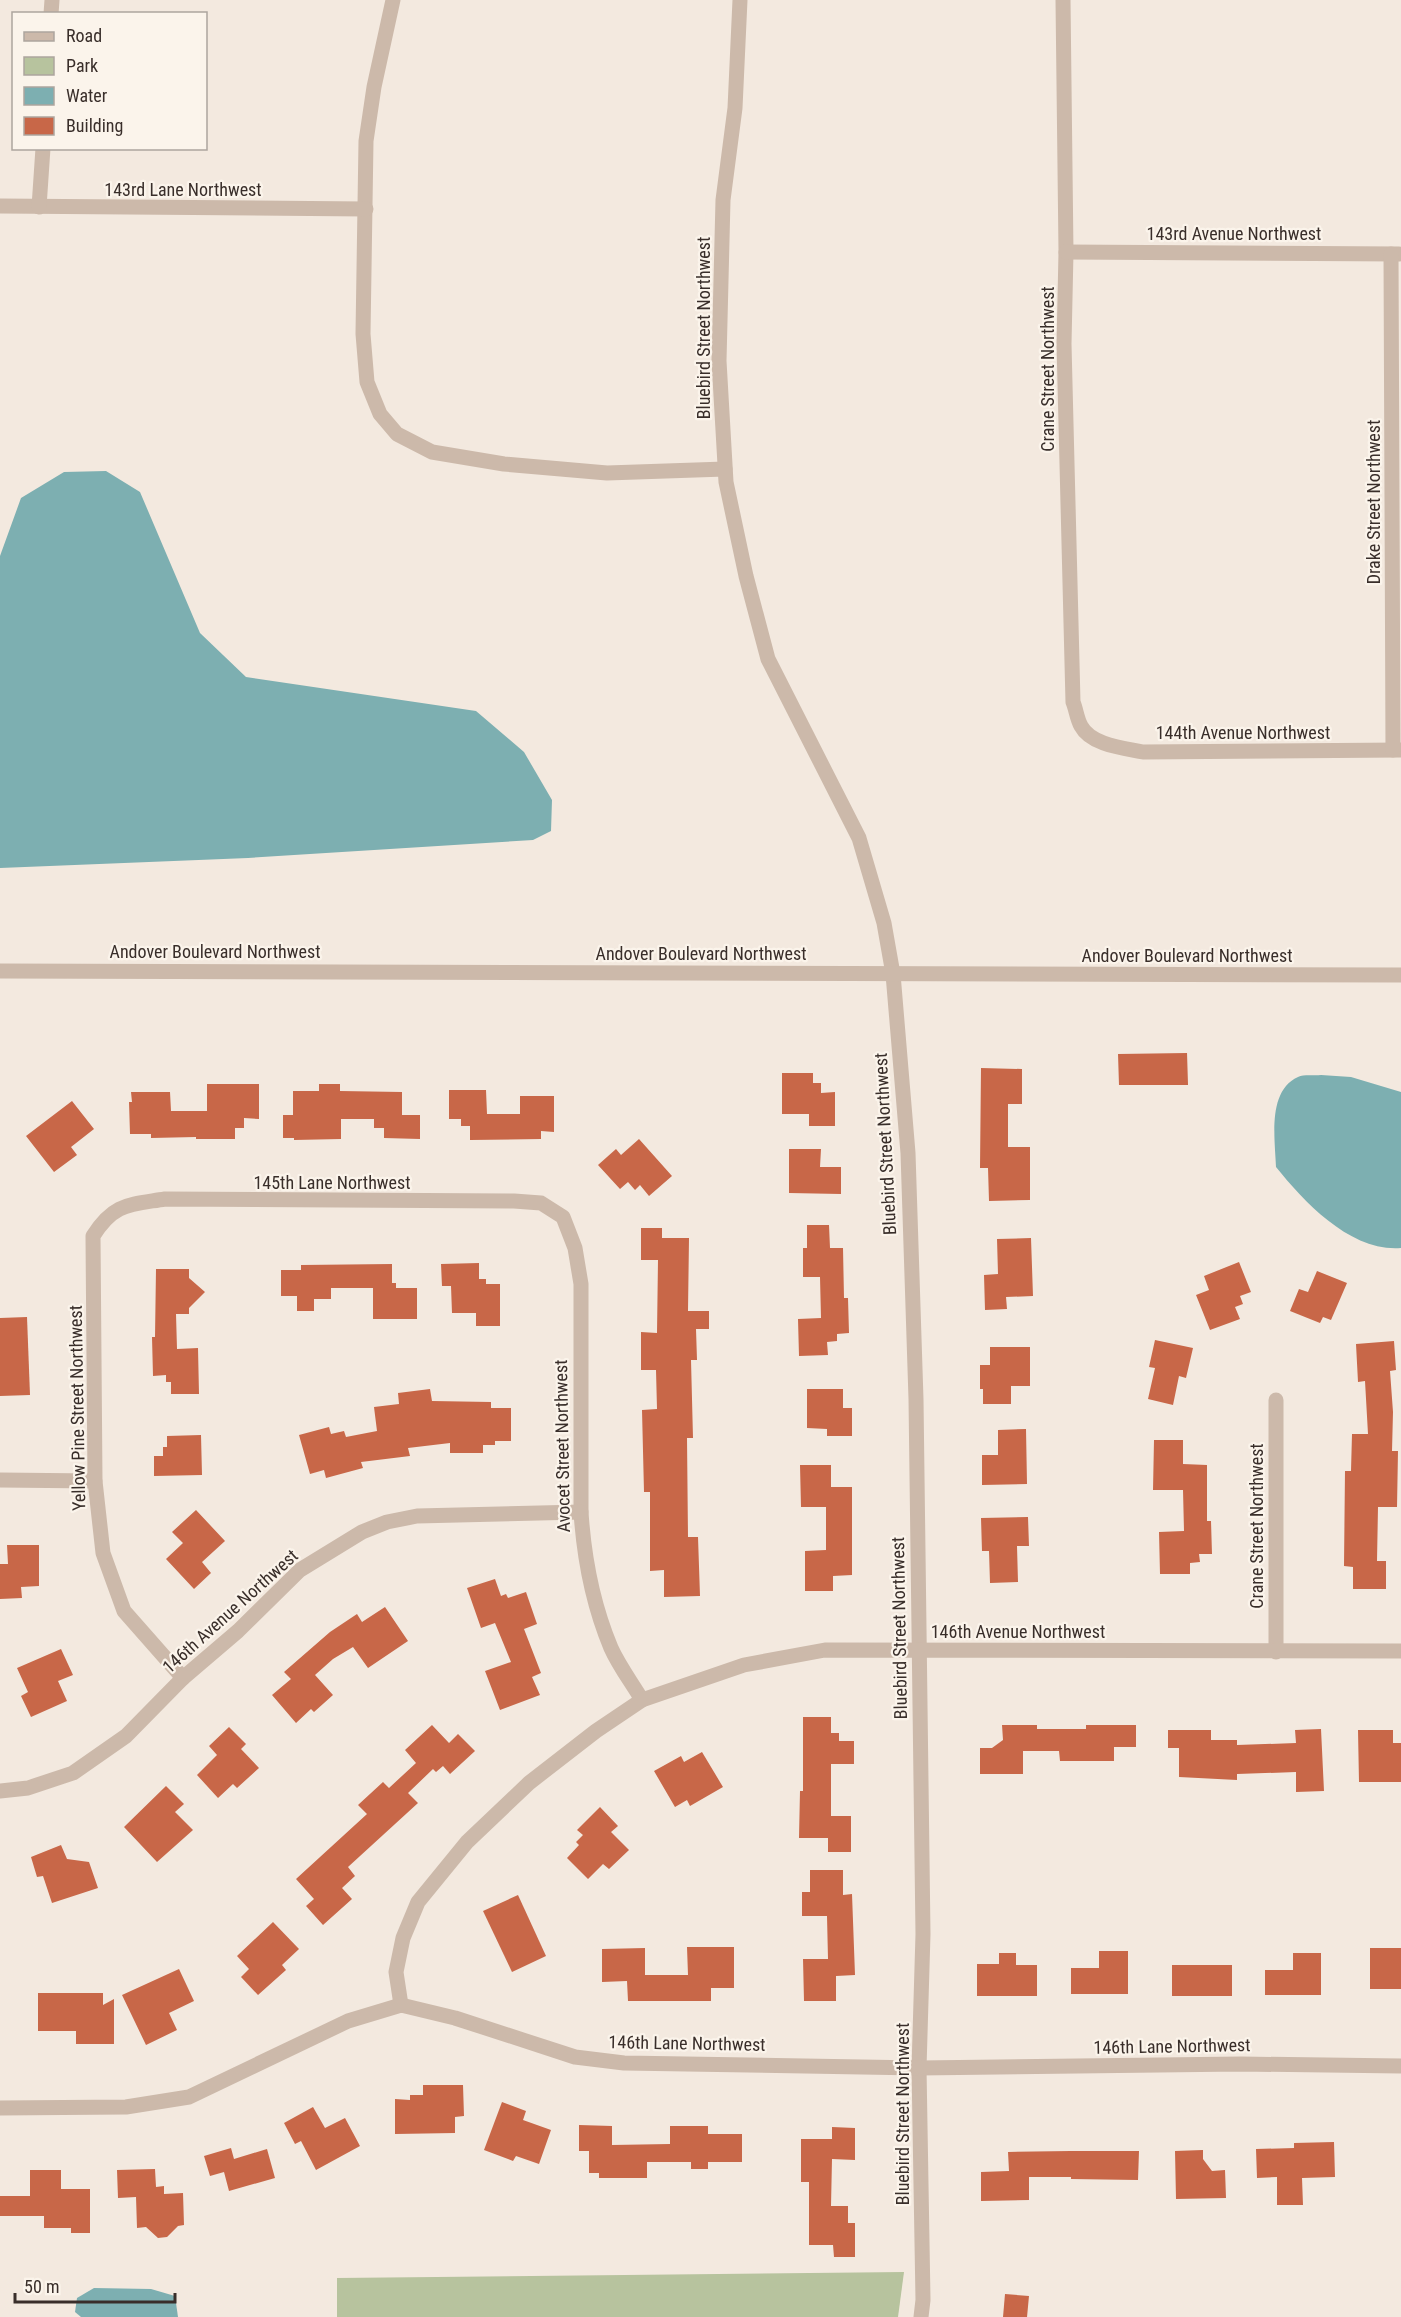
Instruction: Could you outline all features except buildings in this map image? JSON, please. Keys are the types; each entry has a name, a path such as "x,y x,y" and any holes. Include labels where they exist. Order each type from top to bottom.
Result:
{"street":[{"path":"393,0 374,87 366,141 363,334 367,382 380,414 396,434 432,452 504,464 607,473 725,469"},
{"name":"Bluebird Street Northwest","path":"740,0 735,108 723,200 719,361 726,482 746,576 768,659 859,838 884,923 893,974 908,1165 916,1399 923,1934 919,2068 923,2289 921,2317"},
{"name":"Crane Street Northwest","path":"1063,0 1066,252 1064,344 1074,702 1080,725 1087,734"},
{"path":"39,207 43,150"},
{"name":"143rd Lane Northwest","path":"0,206 366,209"},
{"name":"143rd Avenue Northwest","path":"1066,252 1396,254"},
{"name":"Drake Street Northwest","path":"1396,254 1397,750"},
{"name":"144th Avenue Northwest","path":"1087,734 1108,744 1143,752 1397,750"},
{"name":"Andover Boulevard Northwest","path":"0,971 1401,975"},
{"name":"145th Lane Northwest","path":"103,1221 121,1206 165,1199 514,1201 541,1203 563,1217"},
{"name":"Avocet Street Northwest","path":"563,1217 575,1248 581,1284 583,1542 596,1605 612,1649 642,1700"},
{"name":"Yellow Pine Street Northwest","path":"103,1221 93,1236 95,1480 103,1553 124,1611 183,1678"},
{"name":"Crane Street Northwest","path":"1276,1400 1276,1652"},
{"path":"0,1480 95,1480"},
{"name":"146th Avenue Northwest","path":"0,1791 28,1788 73,1773 126,1736 183,1678 238,1631 300,1570 362,1532 387,1522 417,1515 581,1512"},
{"name":"146th Avenue Northwest","path":"401,2005 396,1972 403,1938 418,1902 467,1842 529,1783 596,1731 642,1700 744,1665 825,1650 1401,1651"},
{"path":"0,2108 126,2107 189,2097 348,2021 401,2005"},
{"name":"146th Lane Northwest","path":"401,2005 455,2018 575,2057 624,2063 919,2068 1241,2064 1401,2066"}],"green space":[{"path":"904,2272 898,2317 337,2317 337,2278"}],"water":[{"path":"106,471 140,492 200,633 246,677 476,711 524,752 552,800 551,831 533,840 248,858 0,868 0,556 21,498 64,472"},
{"path":"1321,1075 1351,1077 1401,1092 1401,1248 1382,1247 1347,1234 1315,1210 1276,1167 1274,1130 1277,1104 1281,1093 1298,1077"},
{"path":"94,2288 151,2289 175,2296 178,2317 81,2317 75,2312 77,2298"}]}
